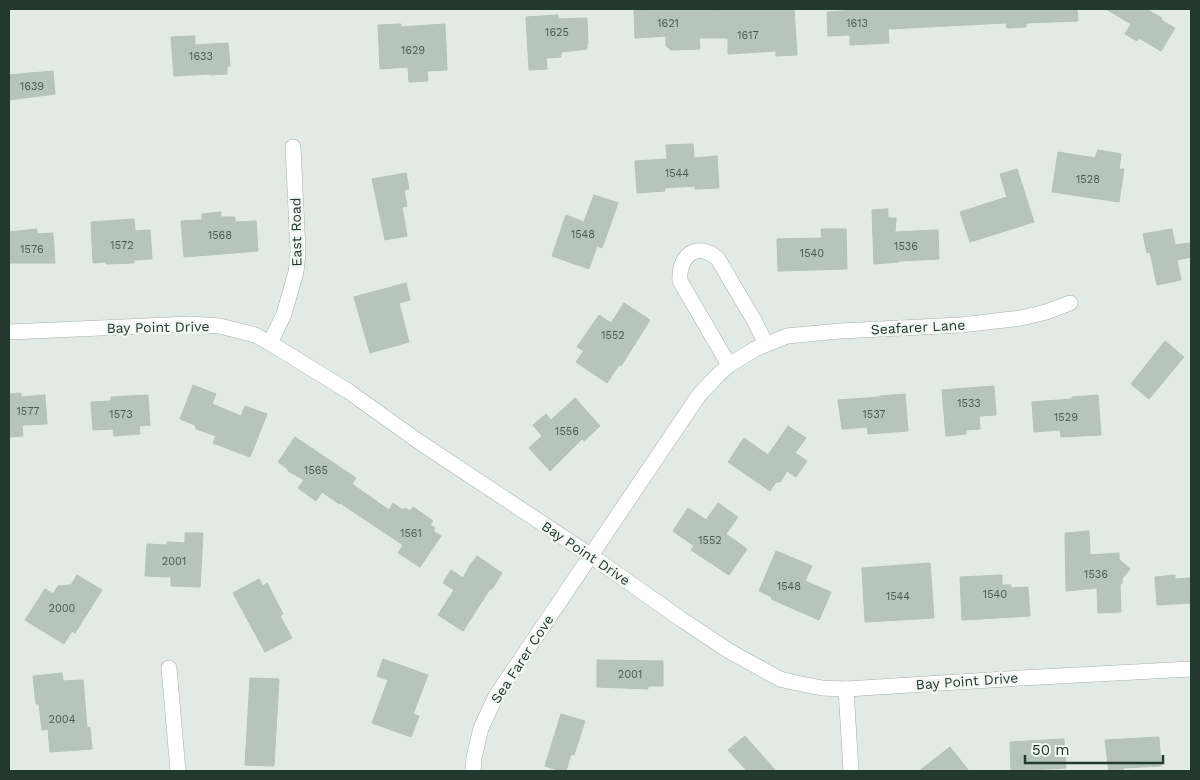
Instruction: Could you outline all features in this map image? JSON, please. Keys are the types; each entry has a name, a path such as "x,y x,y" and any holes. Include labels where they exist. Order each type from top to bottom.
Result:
{"street":[{"name":"East Road","path":"270,342 284,314 296,272 298,252 293,147"},
{"path":"729,365 680,281 679,271 682,262 687,256 696,251 706,251 712,253 718,259 766,344"},
{"name":"Seafarer Lane","path":"590,555 699,395 729,365 755,349 787,336 840,331 961,325 1021,318 1046,312 1070,303"},
{"name":"Bay Point Drive","path":"9,332 191,324 220,326 255,335 270,342 348,392 729,651 780,679 822,688 846,689 1191,669"},
{"name":"Sea Farer Cove","path":"472,771 481,728 496,696 590,555"},
{"path":"169,668 178,771"},
{"path":"846,689 851,771"}],"building":[{"path":"700,9 700,11 794,9 797,55 776,56 776,51 728,54 728,38 699,38 700,49 671,50 666,46 666,36 635,38 634,10"},
{"path":"859,9 1077,9 1078,21 1026,23 1026,27 1007,28 1006,23 888,29 889,43 850,45 850,35 828,36 827,12"},
{"path":"1106,9 1146,9 1175,28 1161,51 1139,38 1137,41 1125,34 1131,24"},
{"path":"558,15 558,19 587,18 587,49 561,52 561,57 546,58 547,69 529,70 526,17"},
{"path":"401,24 401,27 445,24 447,70 427,71 428,81 409,82 408,67 380,69 378,25"},
{"path":"195,36 195,45 228,43 230,66 227,66 227,74 174,76 171,37"},
{"path":"53,71 55,94 9,100 9,75"},
{"path":"693,144 694,158 717,156 719,188 695,189 695,186 664,188 665,191 637,193 635,161 667,159 666,145"},
{"path":"1098,150 1121,154 1119,169 1124,169 1119,202 1052,192 1058,152 1095,158"},
{"path":"1017,169 1034,222 970,242 960,212 1007,197 1000,174"},
{"path":"406,173 409,189 404,190 407,206 402,207 407,236 385,240 372,179"},
{"path":"594,195 618,203 602,248 597,246 589,269 552,256 566,215 584,222"},
{"path":"888,209 888,218 896,218 895,232 938,230 939,259 874,264 872,210"},
{"path":"221,212 221,217 235,217 235,222 256,221 258,251 184,257 181,221 202,220 202,214"},
{"path":"134,219 135,231 150,230 152,259 134,260 134,263 93,263 91,222"},
{"path":"37,229 37,234 53,233 55,263 9,263 9,232"},
{"path":"821,229 846,229 847,269 778,271 777,239 822,238"},
{"path":"1172,229 1175,245 1189,243 1191,257 1177,260 1181,280 1157,285 1150,252 1147,253 1143,234"},
{"path":"406,283 410,300 399,303 409,342 370,353 354,297"},
{"path":"624,303 650,320 621,366 619,365 607,383 576,362 584,351 577,347 599,315 611,323"},
{"path":"1165,341 1184,357 1149,399 1131,384"},
{"path":"193,385 216,394 212,404 241,416 245,406 267,414 250,457 213,443 216,436 196,429 195,425 180,419"},
{"path":"994,386 996,415 979,416 980,429 966,430 966,434 946,436 942,390"},
{"path":"21,393 21,397 45,395 47,424 22,425 23,436 9,437 9,394"},
{"path":"905,394 908,431 868,434 867,427 842,429 838,400"},
{"path":"148,395 150,425 139,426 140,434 114,436 113,429 93,430 91,402 111,401 111,397"},
{"path":"1098,395 1101,435 1061,437 1060,430 1034,432 1032,402"},
{"path":"575,398 600,426 584,441 582,439 550,471 529,448 542,436 533,425 546,414 551,420"},
{"path":"788,426 806,438 795,453 807,461 796,477 787,471 780,482 776,482 770,491 728,462 744,438 768,455"},
{"path":"295,437 356,478 352,484 389,510 393,503 403,510 405,508 410,511 413,507 433,521 430,525 435,528 433,531 441,536 420,567 398,553 403,545 340,503 322,492 316,501 298,488 304,480 288,471 278,462"},
{"path":"718,503 738,517 726,534 747,549 729,575 691,550 694,546 673,531 688,508 706,520"},
{"path":"1089,531 1090,555 1119,553 1119,559 1130,569 1122,579 1122,584 1120,584 1121,612 1098,613 1097,588 1066,591 1065,533"},
{"path":"185,533 203,533 200,587 171,586 171,577 145,576 147,544 167,545 167,542 185,543"},
{"path":"776,551 812,566 805,581 831,592 819,620 771,599 772,597 759,591"},
{"path":"477,556 502,573 463,631 438,615 454,590 443,583 451,570 463,578"},
{"path":"930,563 934,618 865,622 862,568"},
{"path":"77,575 102,590 75,633 72,631 64,644 25,620 45,589 53,594 58,586 71,585"},
{"path":"1002,575 1002,585 1011,585 1011,588 1028,587 1030,616 962,620 960,577"},
{"path":"1175,575 1175,579 1191,578 1191,603 1157,605 1155,577"},
{"path":"259,579 263,586 267,583 283,614 280,616 292,638 265,652 233,593"},
{"path":"383,659 428,675 413,714 419,716 411,737 372,723 388,680 377,676"},
{"path":"597,660 663,661 663,686 648,686 648,689 597,687"},
{"path":"62,673 63,681 83,680 87,728 90,727 92,749 50,752 48,729 42,730 39,704 36,704 33,676"},
{"path":"250,678 279,679 274,766 245,765"},
{"path":"561,714 585,721 574,755 571,754 566,771 545,766"},
{"path":"745,736 776,771 747,771 728,750"},
{"path":"1159,737 1161,766 1123,768 1123,771 1109,771 1105,740"},
{"path":"1064,739 1066,768 1011,771 1010,742"},
{"path":"950,747 969,771 919,771"}]}
